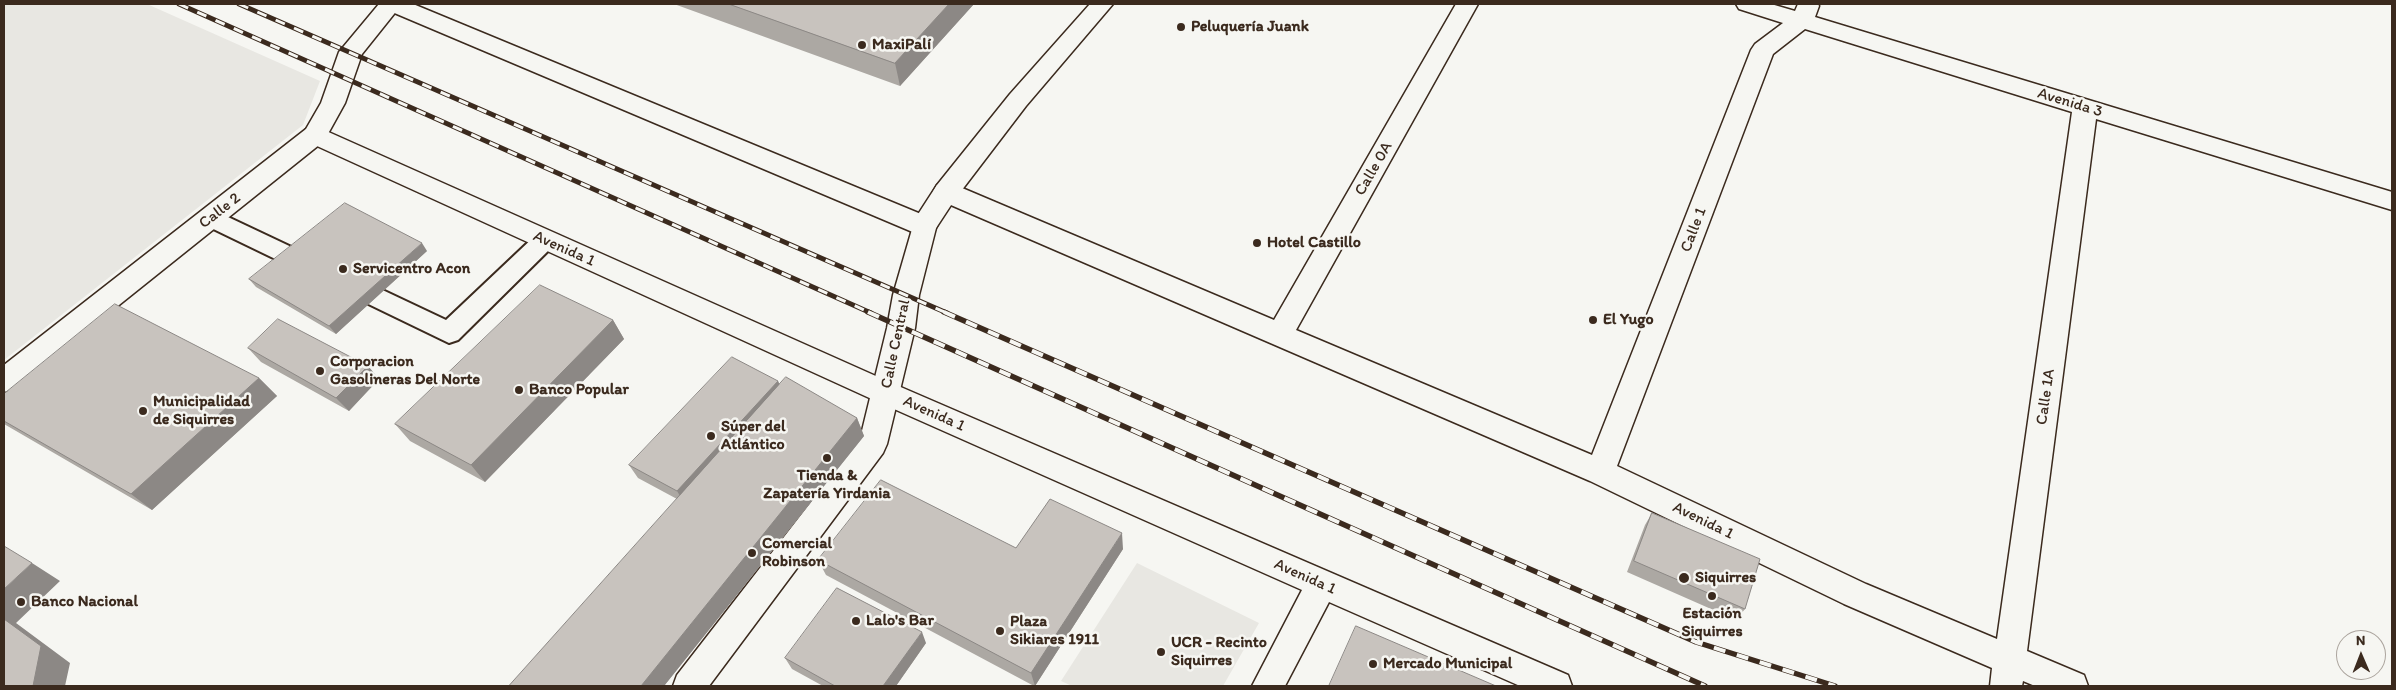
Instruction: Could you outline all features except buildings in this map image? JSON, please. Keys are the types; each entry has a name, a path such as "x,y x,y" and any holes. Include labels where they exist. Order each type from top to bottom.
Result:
{"street":[{"name":"Calle 2","path":"4,382 315,135 333,103 350,52 392,4"},
{"path":"392,4 924,226"},
{"name":"Calle Central","path":"689,686 873,444 886,393 906,296 924,226 946,192 1018,100 1102,4"},
{"name":"Calle 0A","path":"1280,334 1467,4"},
{"name":"Avenida 3","path":"1748,4 1806,12 2085,108 2392,202"},
{"name":"Calle 1","path":"1600,472 1763,50 1806,12"},
{"name":"Calle 1A","path":"2008,673 2085,108"},
{"name":"Avenida 1","path":"315,135 886,393 1556,686"},
{"name":"Avenida 1","path":"946,192 1600,472 1855,594 2008,673 2072,686"},
{"path":"1268,686 1322,584"}],"lane":[{"path":"211,218 449,333 545,240"}],"shaded area":[{"path":"4,4 147,4 320,81 303,125 4,360"},
{"name":"UCR - Recinto Siquirres","path":"1137,563 1259,623 1223,686 1072,686 1061,681"}],"railway":[{"path":"179,4 871,313"},
{"path":"239,4 947,313"},
{"path":"868,312 1705,686"},
{"path":"944,312 1696,642 1835,686"}],"place":[{"name":"Peluquería Juank","path":"1181,27"},
{"name":"MaxiPalí","path":"862,45"},
{"name":"Hotel Castillo","path":"1257,243"},
{"name":"Servicentro Acon","path":"343,269"},
{"name":"El Yugo","path":"1593,320"},
{"name":"Corporacion Gasolineras Del Norte","path":"320,371"},
{"name":"Banco Popular","path":"519,390"},
{"name":"Municipalidad de Siquirres","path":"143,411"},
{"name":"Súper del Atlántico","path":"711,436"},
{"name":"Tienda & Zapatería Yirdania","path":"827,458"},
{"name":"Comercial Robinson","path":"752,553"},
{"name":"Siquirres","path":"1684,578"},
{"name":"Estación Siquirres","path":"1712,596"},
{"name":"Banco Nacional","path":"21,602"},
{"name":"Lalo's Bar","path":"856,621"},
{"name":"Plaza Sikiares 1911","path":"1000,631"},
{"name":"UCR - Recinto Siquirres","path":"1161,652"},
{"name":"Mercado Municipal","path":"1373,664"}]}
